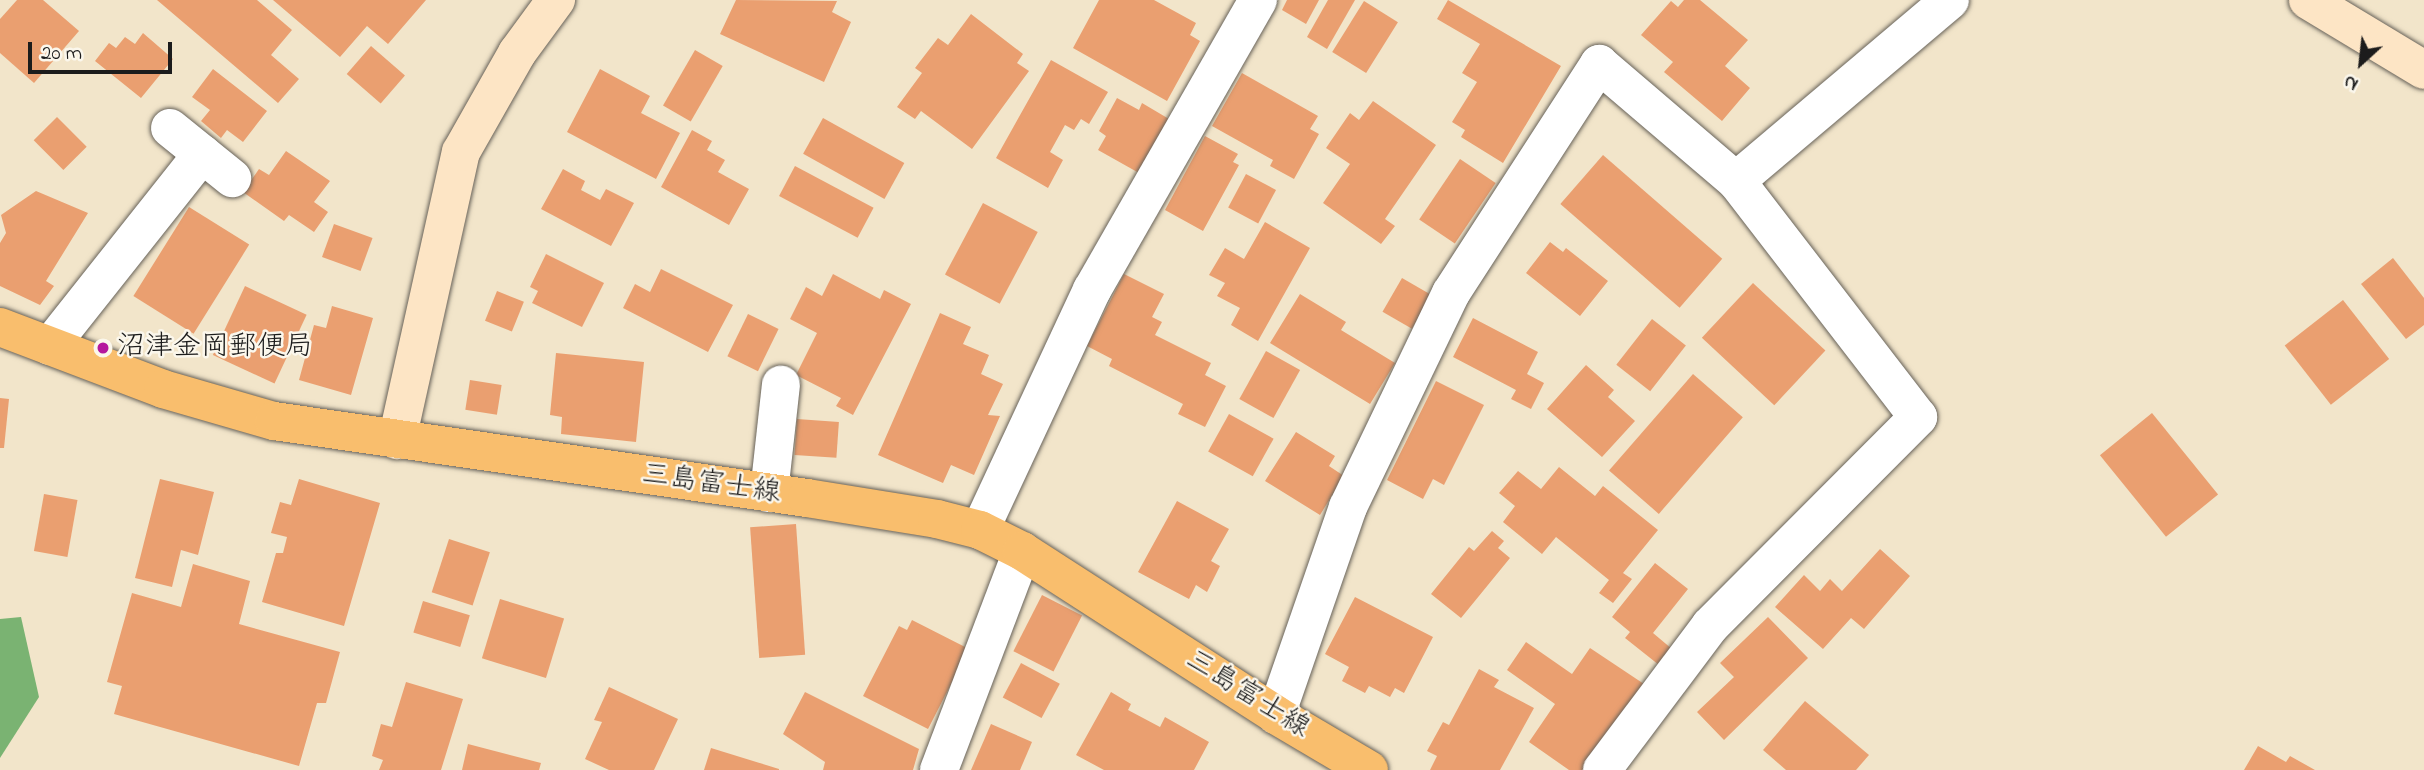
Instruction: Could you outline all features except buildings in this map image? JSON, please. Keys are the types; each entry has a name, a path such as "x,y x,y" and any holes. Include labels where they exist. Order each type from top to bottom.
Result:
{"main road":[{"name":"三島富士線","path":"0,327 163,388 274,421 769,493 937,519 980,530 1022,551 1276,715 1369,770"}],"street":[{"path":"397,440 461,152 517,53 556,0"},
{"path":"980,530 1092,290 1258,0"},
{"path":"1736,181 1950,0"},
{"path":"2308,0 2424,70"},
{"path":"1276,715 1348,507 1451,293 1599,64 1736,181 1918,417 1710,626 1602,770"},
{"path":"170,128 232,178"},
{"path":"50,346 202,154"},
{"path":"769,493 781,385"},
{"path":"939,770 1022,551"}],"green space":[{"path":"21,617 39,697 0,758 0,619"}],"place":[{"name":"沼津金岡郵便局","path":"103,348"}]}
